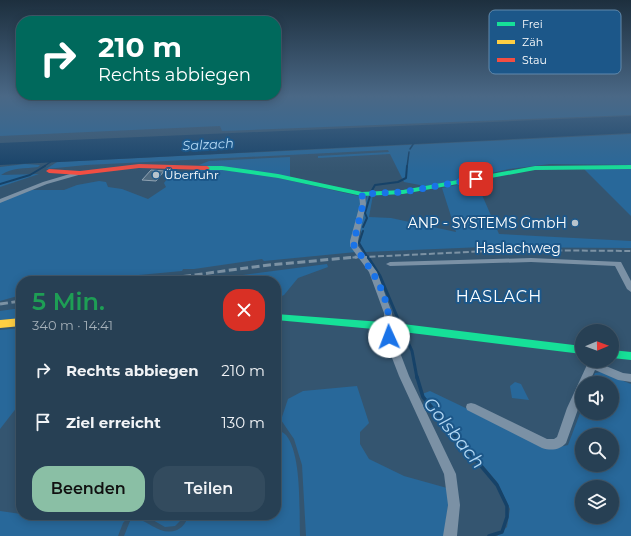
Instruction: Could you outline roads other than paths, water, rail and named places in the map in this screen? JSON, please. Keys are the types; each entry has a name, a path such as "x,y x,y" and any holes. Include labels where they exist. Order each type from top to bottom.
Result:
{"street":[{"path":"0,201 45,183 80,173 138,166 222,168 278,176 362,194 403,192 464,182 511,171 535,168 631,167"},
{"path":"48,171 80,173"},
{"path":"362,194 363,204 354,246 373,272 378,282 387,307 391,326 389,337 404,376 450,474 454,505 450,536"},
{"name":"Haslachweg","path":"390,264 531,260 618,264 631,289"},
{"path":"281,317 391,326 575,349"},
{"path":"0,324 16,322"},
{"path":"619,355 631,356"},
{"path":"587,376 591,367 596,366 622,377 631,378"},
{"path":"471,407 546,444 553,445 559,443 562,439 575,401"}],"water":[{"name":"Salzach","path":"490,122 631,122 631,133 0,165 0,143"}],"waterway":[{"name":"Golsbach","path":"410,149 414,143"},
{"name":"Golsbach","path":"407,167 409,152"},
{"path":"43,167 52,161"},
{"path":"0,184 30,175 45,166"},
{"name":"Golsbach","path":"371,192 375,185 398,182 406,178 407,166"},
{"name":"Golsbach","path":"363,227 367,218 365,213 370,196"},
{"name":"Golsbach","path":"363,231 359,243 368,258"},
{"name":"Golsbach","path":"368,257 380,276 401,326"},
{"name":"Golsbach","path":"403,331 412,351 417,378"},
{"name":"Golsbach","path":"417,377 423,397 497,485 507,506 507,517 502,532 489,536"}],"railway":[{"path":"348,258 510,250 631,251"},
{"path":"348,258 357,257"},
{"path":"344,258 348,258"},
{"path":"186,276 269,265 348,258"},
{"path":"0,304 16,302"}],"place":[{"name":"Überfuhr","path":"156,175"},
{"name":"ANP - SYSTEMS GmbH","path":"575,223"}],"district":[{"name":"HASLACH","path":"499,296"}]}
